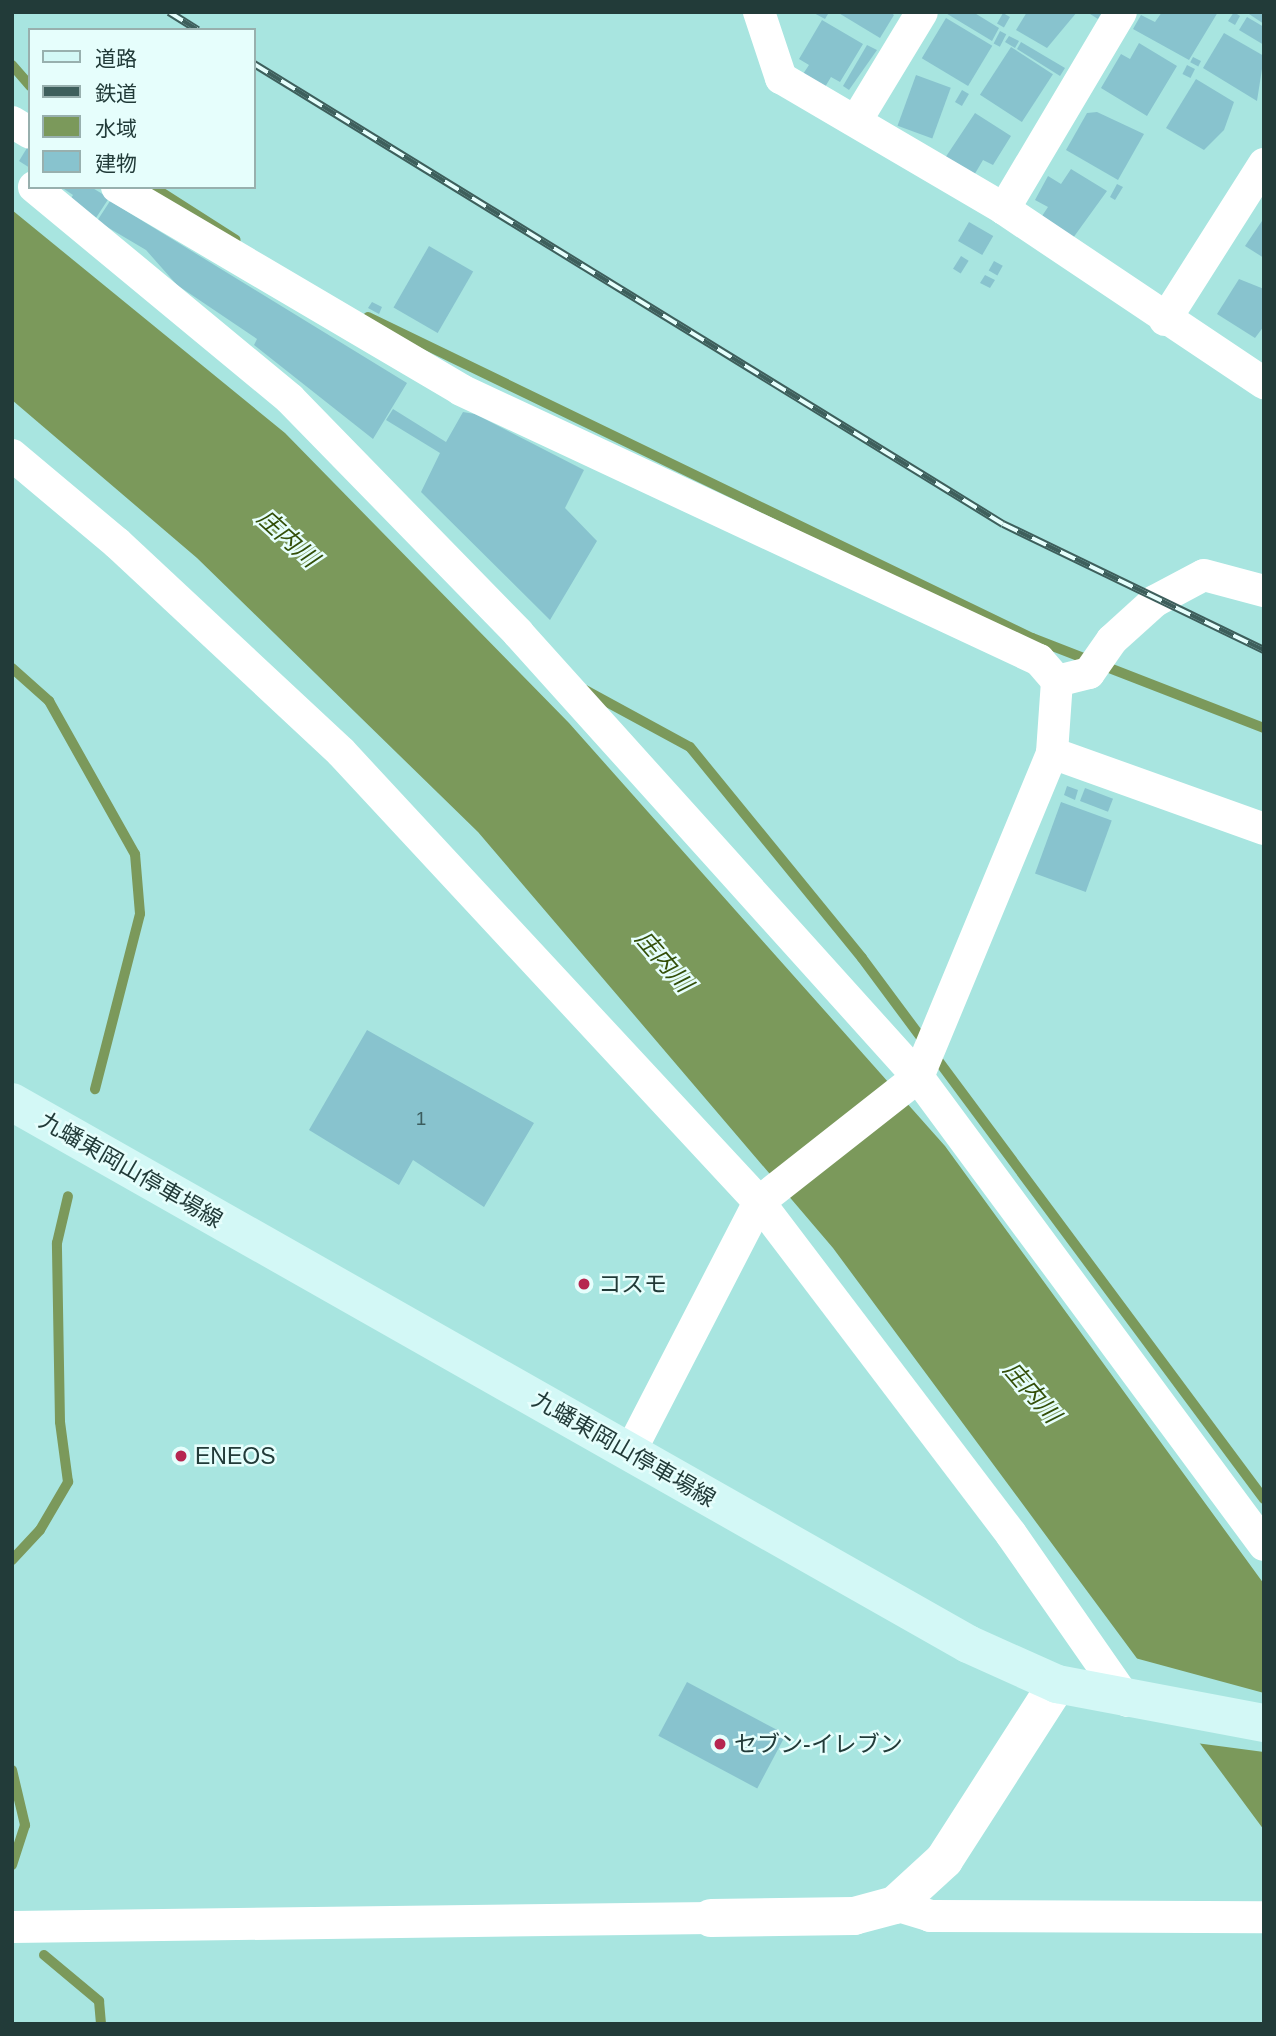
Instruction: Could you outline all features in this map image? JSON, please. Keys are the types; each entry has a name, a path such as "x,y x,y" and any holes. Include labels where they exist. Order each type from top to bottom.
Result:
{"main road":[{"name":"九蟠東岡山停車場線","path":"12,1102 968,1644 1057,1684 1139,1703 1264,1723"}],"street":[{"path":"759,12 781,78 1003,209 1264,383"},
{"path":"856,121 922,12"},
{"path":"1003,209 1121,12"},
{"path":"12,122 28,132"},
{"path":"1166,320 1264,164"},
{"path":"12,170 28,182"},
{"path":"36,189 180,304 380,485 921,1064 1264,1545"},
{"path":"120,189 461,390 1038,660 1057,681 1052,753 921,1064 764,1198 630,1452"},
{"path":"12,455 117,543 341,752 764,1198 1139,1703"},
{"path":"1057,681 1096,663 1161,596 1204,575 1264,591"},
{"path":"1052,753 1264,829"},
{"path":"12,1927 854,1916 895,1905 944,1860 1057,1684"},
{"path":"895,1905 929,1916 1264,1917"}],"water":[{"name":"庄内川","path":"12,210 285,433 569,723 945,1146 1264,1584 1264,1830 833,1248 478,832 197,558 12,400"}],"pier":[{"path":"1135,1658 1264,1693 1264,1752 1196,1743"}],"building":[{"path":"812,12 825,12 828,14 825,19"},
{"path":"837,12 890,12 894,15 880,38"},
{"path":"944,12 973,12 999,28 992,41"},
{"path":"1027,12 1077,12 1047,48 1016,30"},
{"path":"1087,12 1102,12 1098,19"},
{"path":"1162,12 1218,12 1189,60 1133,29 1141,15 1155,22"},
{"path":"1234,12 1240,16 1235,25 1228,21"},
{"path":"1246,12 1264,12 1264,24"},
{"path":"1003,13 1010,17 1004,27 997,23"},
{"path":"1247,17 1264,27 1264,45 1239,30"},
{"path":"946,18 992,46 968,86 922,58"},
{"path":"822,20 863,44 840,82 831,77 825,87 803,74 809,65 799,59"},
{"path":"1000,31 1006,34 1000,47 994,43"},
{"path":"1224,33 1264,56 1257,101 1203,68"},
{"path":"1009,36 1019,41 1015,48 1005,42"},
{"path":"1021,42 1065,68 1060,76 1017,49"},
{"path":"1139,43 1177,66 1147,116 1101,88 1121,54 1130,59"},
{"path":"867,45 877,50 849,90 843,86"},
{"path":"1011,47 1053,74 1022,122 980,95"},
{"path":"1193,57 1201,61 1198,66 1190,62"},
{"path":"1187,65 1195,69 1190,78 1182,74"},
{"path":"916,75 951,88 932,138 898,126"},
{"path":"1196,79 1234,102 1224,130 1204,150 1166,128"},
{"path":"962,90 969,94 962,106 955,102"},
{"path":"1097,112 1144,134 1118,180 1066,150 1087,113"},
{"path":"975,113 1011,136 993,165 983,160 973,177 945,158"},
{"path":"28,146 28,167 19,161"},
{"path":"1071,169 1107,191 1073,238 1040,219 1048,207 1035,200 1048,176 1061,184"},
{"path":"1117,184 1123,187 1115,200 1110,197"},
{"path":"64,189 94,189 109,198 94,221 67,205 73,195"},
{"path":"110,201 407,383 373,439 254,345 257,339 177,285 146,250 97,221"},
{"path":"1264,218 1264,258 1245,246"},
{"path":"969,222 993,236 982,255 958,241"},
{"path":"429,246 473,272 438,333 394,307"},
{"path":"961,256 969,261 961,273 953,269"},
{"path":"994,261 1003,266 997,275 989,271"},
{"path":"985,275 995,280 990,288 980,283"},
{"path":"1239,279 1264,289 1264,326 1255,338 1217,314"},
{"path":"372,302 382,307 379,314 368,308"},
{"path":"393,409 446,442 463,412 475,414 584,470 565,508 597,541 550,620 421,492 440,453 386,420"},
{"path":"1067,786 1078,790 1075,800 1064,795"},
{"path":"1085,788 1113,799 1108,812 1080,801"},
{"path":"1061,802 1112,820 1086,892 1035,873"},
{"path":"367,1030 534,1123 484,1207 413,1160 399,1185 309,1130"},
{"path":"687,1682 786,1735 757,1788 658,1736"}],"waterway":[{"path":"12,65 28,84"},
{"path":"156,189 236,240"},
{"path":"368,317 1032,638 1264,728"},
{"path":"12,668 49,701 135,854 140,914 95,1089"},
{"path":"585,690 690,747 862,958 1264,1499"},
{"path":"12,1560 40,1530 68,1482 60,1422 57,1243 68,1196"},
{"path":"12,1770 25,1825 12,1865"},
{"path":"44,1955 99,2001 101,2024"}],"railway":[{"path":"169,12 195,28"},
{"path":"256,65 1003,524 1264,650"}],"place":[{"name":"コスモ","path":"584,1284"},
{"name":"ENEOS","path":"181,1456"},
{"name":"セブン-イレブン","path":"720,1744"}]}
